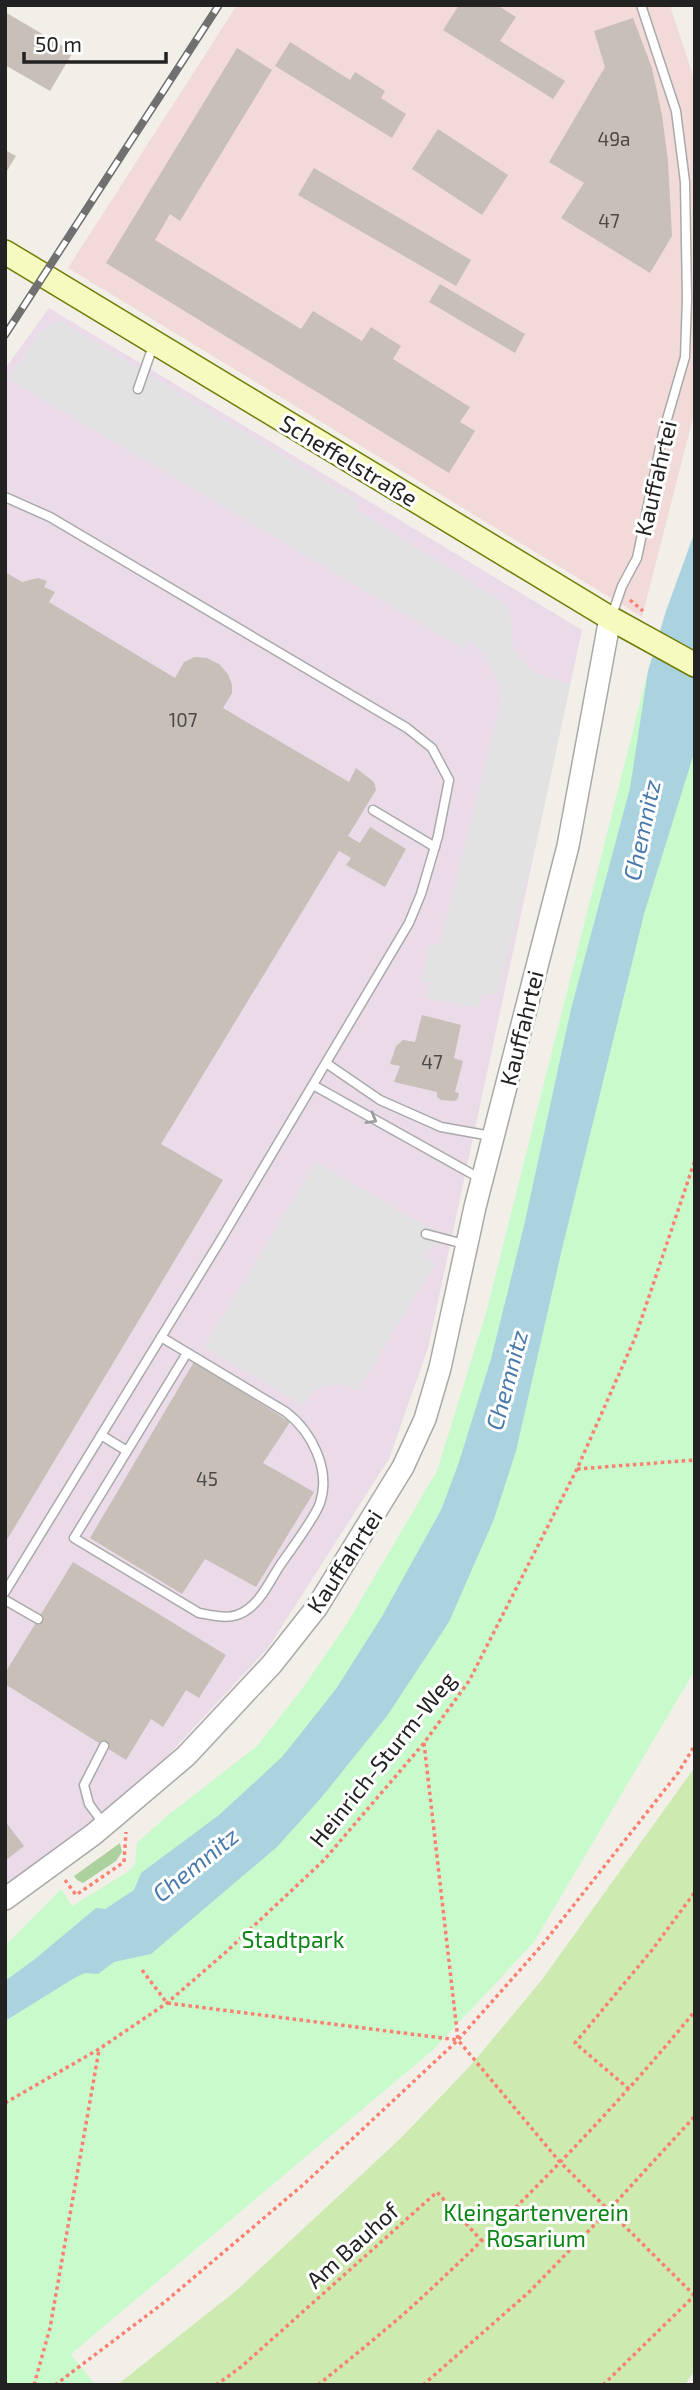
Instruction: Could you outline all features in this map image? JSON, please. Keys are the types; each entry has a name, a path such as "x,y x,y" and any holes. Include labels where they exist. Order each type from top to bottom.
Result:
{"main road":[{"name":"Scheffelstraße","path":"5,252 610,618 647,626 695,665"}],"street":[{"name":"Kauffahrtei","path":"5,1899 105,1825 186,1756 272,1664 317,1607 403,1467 425,1419 440,1368 466,1244 568,846 610,618"}],"lane":[{"name":"Kauffahrtei","path":"610,618 637,558 663,433 685,356 685,183 676,111 641,5"},
{"path":"138,389 154,343"},
{"path":"5,497 50,517 407,728 432,748 449,780 435,847 409,923 5,1592"},
{"path":"373,810 435,847"},
{"path":"326,1063 380,1100 441,1127 494,1136"},
{"path":"313,1086 482,1180"},
{"path":"426,1234 466,1244"},
{"path":"161,1337 286,1412 301,1423 316,1449 323,1476 320,1504 254,1605 236,1616 199,1613 74,1538 187,1353"},
{"path":"101,1435 127,1451"},
{"path":"5,1600 38,1619"},
{"path":"104,1746 83,1785 89,1804 105,1825"}],"path":[{"path":"620,592 647,626"},
{"name":"Heinrich-Sturm-Weg","path":"5,2103 99,2049 167,2003 324,1860 424,1743 469,1681 577,1469 635,1338 695,1160"},
{"path":"577,1469 695,1460"},
{"path":"424,1743 458,2040 559,2161 695,2295 603,2385"},
{"path":"55,2385 166,2301 304,2184 458,2040 542,1944 678,1773 695,1745"},
{"path":"64,1878 76,1895 124,1862 126,1832"},
{"path":"629,2089 575,2043 652,1950 695,1892"},
{"path":"142,1970 167,2003 458,2040"},
{"path":"318,2385 414,2304 482,2241 629,2089 695,2011"},
{"path":"34,2385 50,2328 99,2049"},
{"path":"423,2385 528,2293 695,2116"},
{"name":"Am Bauhof","path":"216,2385 241,2367 437,2192 482,2241"}],"shaded area":[{"path":"237,5 670,5 695,82 695,410 642,617 68,268"},
{"path":"49,308 582,630 428,1348 389,1459 268,1648 146,1779 5,1890 5,369"},
{"path":"61,321 358,501 357,510 504,603 510,611 513,647 523,662 535,673 570,684 540,826 498,993 483,995 478,1008 426,998 430,982 420,982 429,946 440,943 500,706 499,686 492,669 469,639 465,650 8,379 39,334 51,324"},
{"path":"316,1162 441,1232 438,1244 427,1249 424,1256 435,1264 358,1390 340,1384 325,1386 312,1392 303,1406 204,1347"}],"green space":[{"name":"Stadtpark","path":"695,653 695,1670 534,1942 433,2050 71,2354 95,2385 5,2385 5,1946 61,1889 72,1906 129,1871 135,1864 137,1843 167,1816 257,1746 302,1689 346,1625 437,1471 486,1313 650,663"},
{"name":"Kleingartenverein Rosarium","path":"695,1767 695,2370 685,2385 117,2385 237,2290 400,2139 471,2065 541,1981"},
{"path":"120,1843 122,1852 116,1861 83,1883 77,1880 74,1876"}],"water":[{"name":"Chemnitz","path":"695,531 695,750 644,914 516,1451 494,1519 449,1622 387,1716 321,1798 277,1847 151,1954 114,1962 98,1974 85,1973 76,1977 5,2021 5,1981 96,1908 105,1909 134,1890 141,1873 219,1815 282,1757 336,1689 381,1618 441,1510 491,1359 524,1226 571,1009 630,788 648,671"}],"building":[{"path":"459,5 497,5 516,17 500,41 565,81 553,99 443,30"},
{"path":"5,12 73,52 50,91 5,65"},
{"path":"633,18 652,68 668,161 672,236 650,273 561,218 584,183 549,162 605,67 594,31"},
{"path":"290,42 350,80 355,72 385,91 381,98 406,114 392,138 275,66"},
{"path":"237,48 272,70 180,221 170,214 155,240 301,329 313,311 362,341 371,327 401,346 393,359 470,407 460,422 475,431 449,473 106,263"},
{"path":"438,129 508,175 482,215 412,169"},
{"path":"5,150 16,156 5,174"},
{"path":"314,168 471,260 456,286 298,195"},
{"path":"440,284 525,334 515,353 429,302"},
{"path":"5,572 22,582 38,578 47,581 44,587 55,592 49,602 175,678 184,662 195,657 207,658 219,664 228,674 232,685 232,693 223,708 349,782 356,768 374,782 376,790 348,836 360,843 370,827 406,849 385,887 346,865 351,858 339,851 161,1144 223,1180 5,1543"},
{"path":"422,1015 461,1025 454,1058 463,1061 455,1092 459,1093 458,1098 455,1101 441,1100 437,1097 437,1092 394,1082 400,1066 390,1064 396,1046 403,1040 415,1042"},
{"path":"194,1362 290,1422 263,1463 314,1492 256,1587 205,1559 182,1594 90,1538"},
{"path":"73,1562 226,1655 199,1698 186,1690 163,1727 151,1719 126,1760 5,1684 5,1673"},
{"path":"5,1821 24,1846 5,1861"}],"railway":[{"path":"5,335 219,5"}]}
